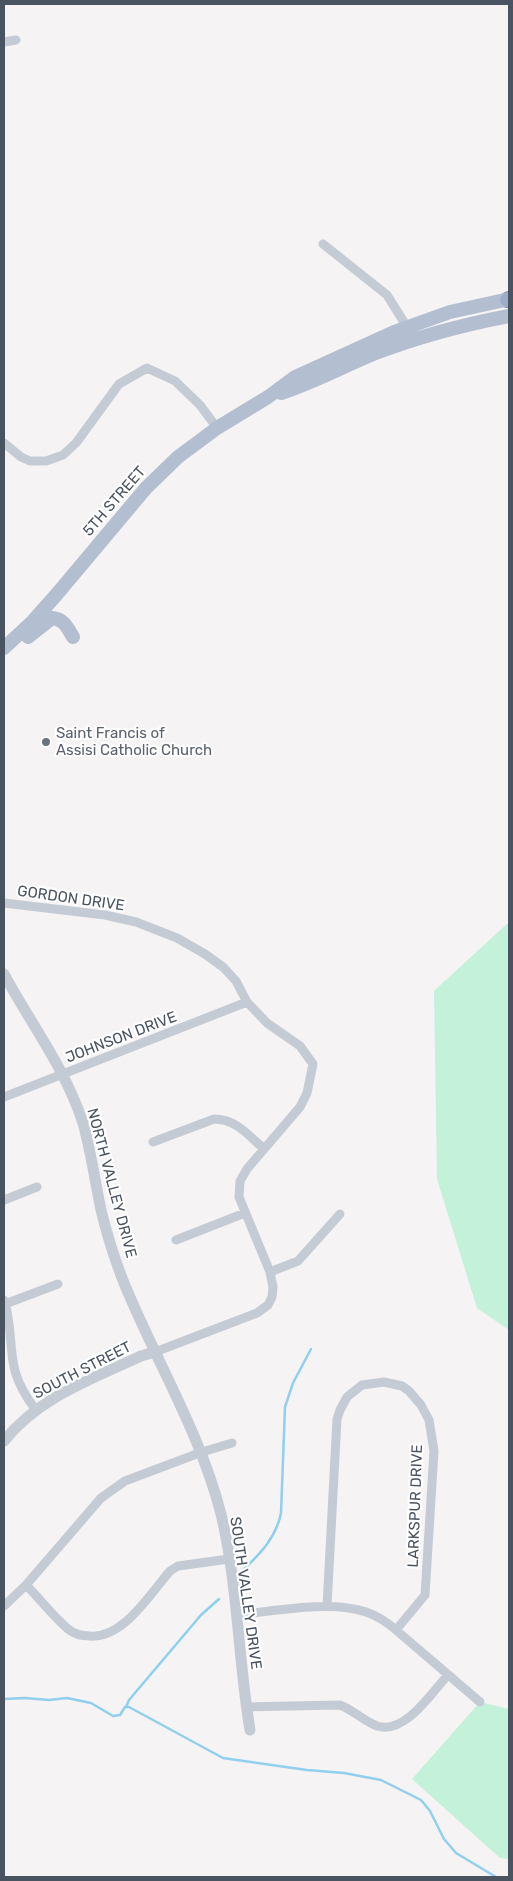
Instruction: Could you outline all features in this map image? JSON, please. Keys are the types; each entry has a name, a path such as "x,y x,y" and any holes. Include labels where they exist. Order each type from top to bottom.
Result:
{"main road":[{"name":"5TH STREET","path":"4,650 48,604 146,488 178,457 218,428 268,397 295,377 407,327 450,312 509,300"},
{"path":"418,338 420,332 428,327 509,300"},
{"name":"5TH STREET","path":"268,397 298,387 364,358 418,338 469,324 509,316"},
{"path":"318,378 350,357 402,335 407,330 407,327"},
{"path":"4,650 22,643 52,618 59,619 65,624 73,637"}],"street":[{"path":"4,42 16,40"},
{"path":"323,244 387,295 407,327"},
{"path":"4,443 21,457 30,460 46,461 63,455 76,443 119,384 147,368 175,381 200,405 218,428"},
{"name":"GORDON DRIVE","path":"4,903 105,915 136,922 177,938 223,967 236,981 247,1002 267,1023 300,1046 313,1064 307,1093 300,1107 247,1169 240,1181 239,1197 270,1272 272,1297 268,1305 257,1313 155,1352"},
{"name":"NORTH VALLEY DRIVE","path":"4,974 7,986 51,1052 63,1074 83,1124 113,1253 155,1352"},
{"name":"JOHNSON DRIVE","path":"4,1097 247,1002"},
{"path":"153,1142 214,1119 224,1119 236,1124 264,1149"},
{"path":"4,1200 37,1187"},
{"path":"176,1240 245,1213"},
{"path":"270,1272 298,1261 340,1214"},
{"path":"35,1409 21,1387 14,1369 10,1330 4,1302 58,1284"},
{"name":"SOUTH STREET","path":"4,1441 21,1421 35,1409 65,1391 141,1356 155,1352"},
{"name":"SOUTH VALLEY DRIVE","path":"155,1352 202,1452 221,1515 229,1559 250,1730"},
{"name":"LARKSPUR DRIVE","path":"327,1606 337,1419 347,1397 362,1385 384,1382 393,1383 409,1391 425,1411 429,1420 434,1451 425,1595 396,1630"},
{"path":"4,1606 26,1585 101,1498 124,1481 232,1443"},
{"path":"26,1585 70,1630 83,1636 97,1637 111,1633 125,1624 170,1571 178,1566 229,1559"},
{"path":"236,1615 327,1606 366,1612 383,1619 480,1702"},
{"path":"246,1707 340,1705 351,1709 376,1726 388,1728 400,1724 410,1716 448,1675"}],"green space":[{"path":"509,922 509,1330 477,1308 437,1179 434,991"},
{"path":"480,1702 509,1709 509,1859 500,1858 412,1779"}],"waterway":[{"path":"242,1571 266,1545 279,1522 281,1513 285,1407 293,1383 311,1349"},
{"path":"126,1707 129,1700 201,1615 219,1599"},
{"path":"4,1699 49,1700 67,1698 91,1703 113,1716 120,1715 125,1707 129,1707 223,1758 307,1770 344,1773 381,1780 421,1800 430,1811 444,1839 456,1853 496,1877"}],"place":[{"name":"Saint Francis of Assisi Catholic Church","path":"46,742"}]}
